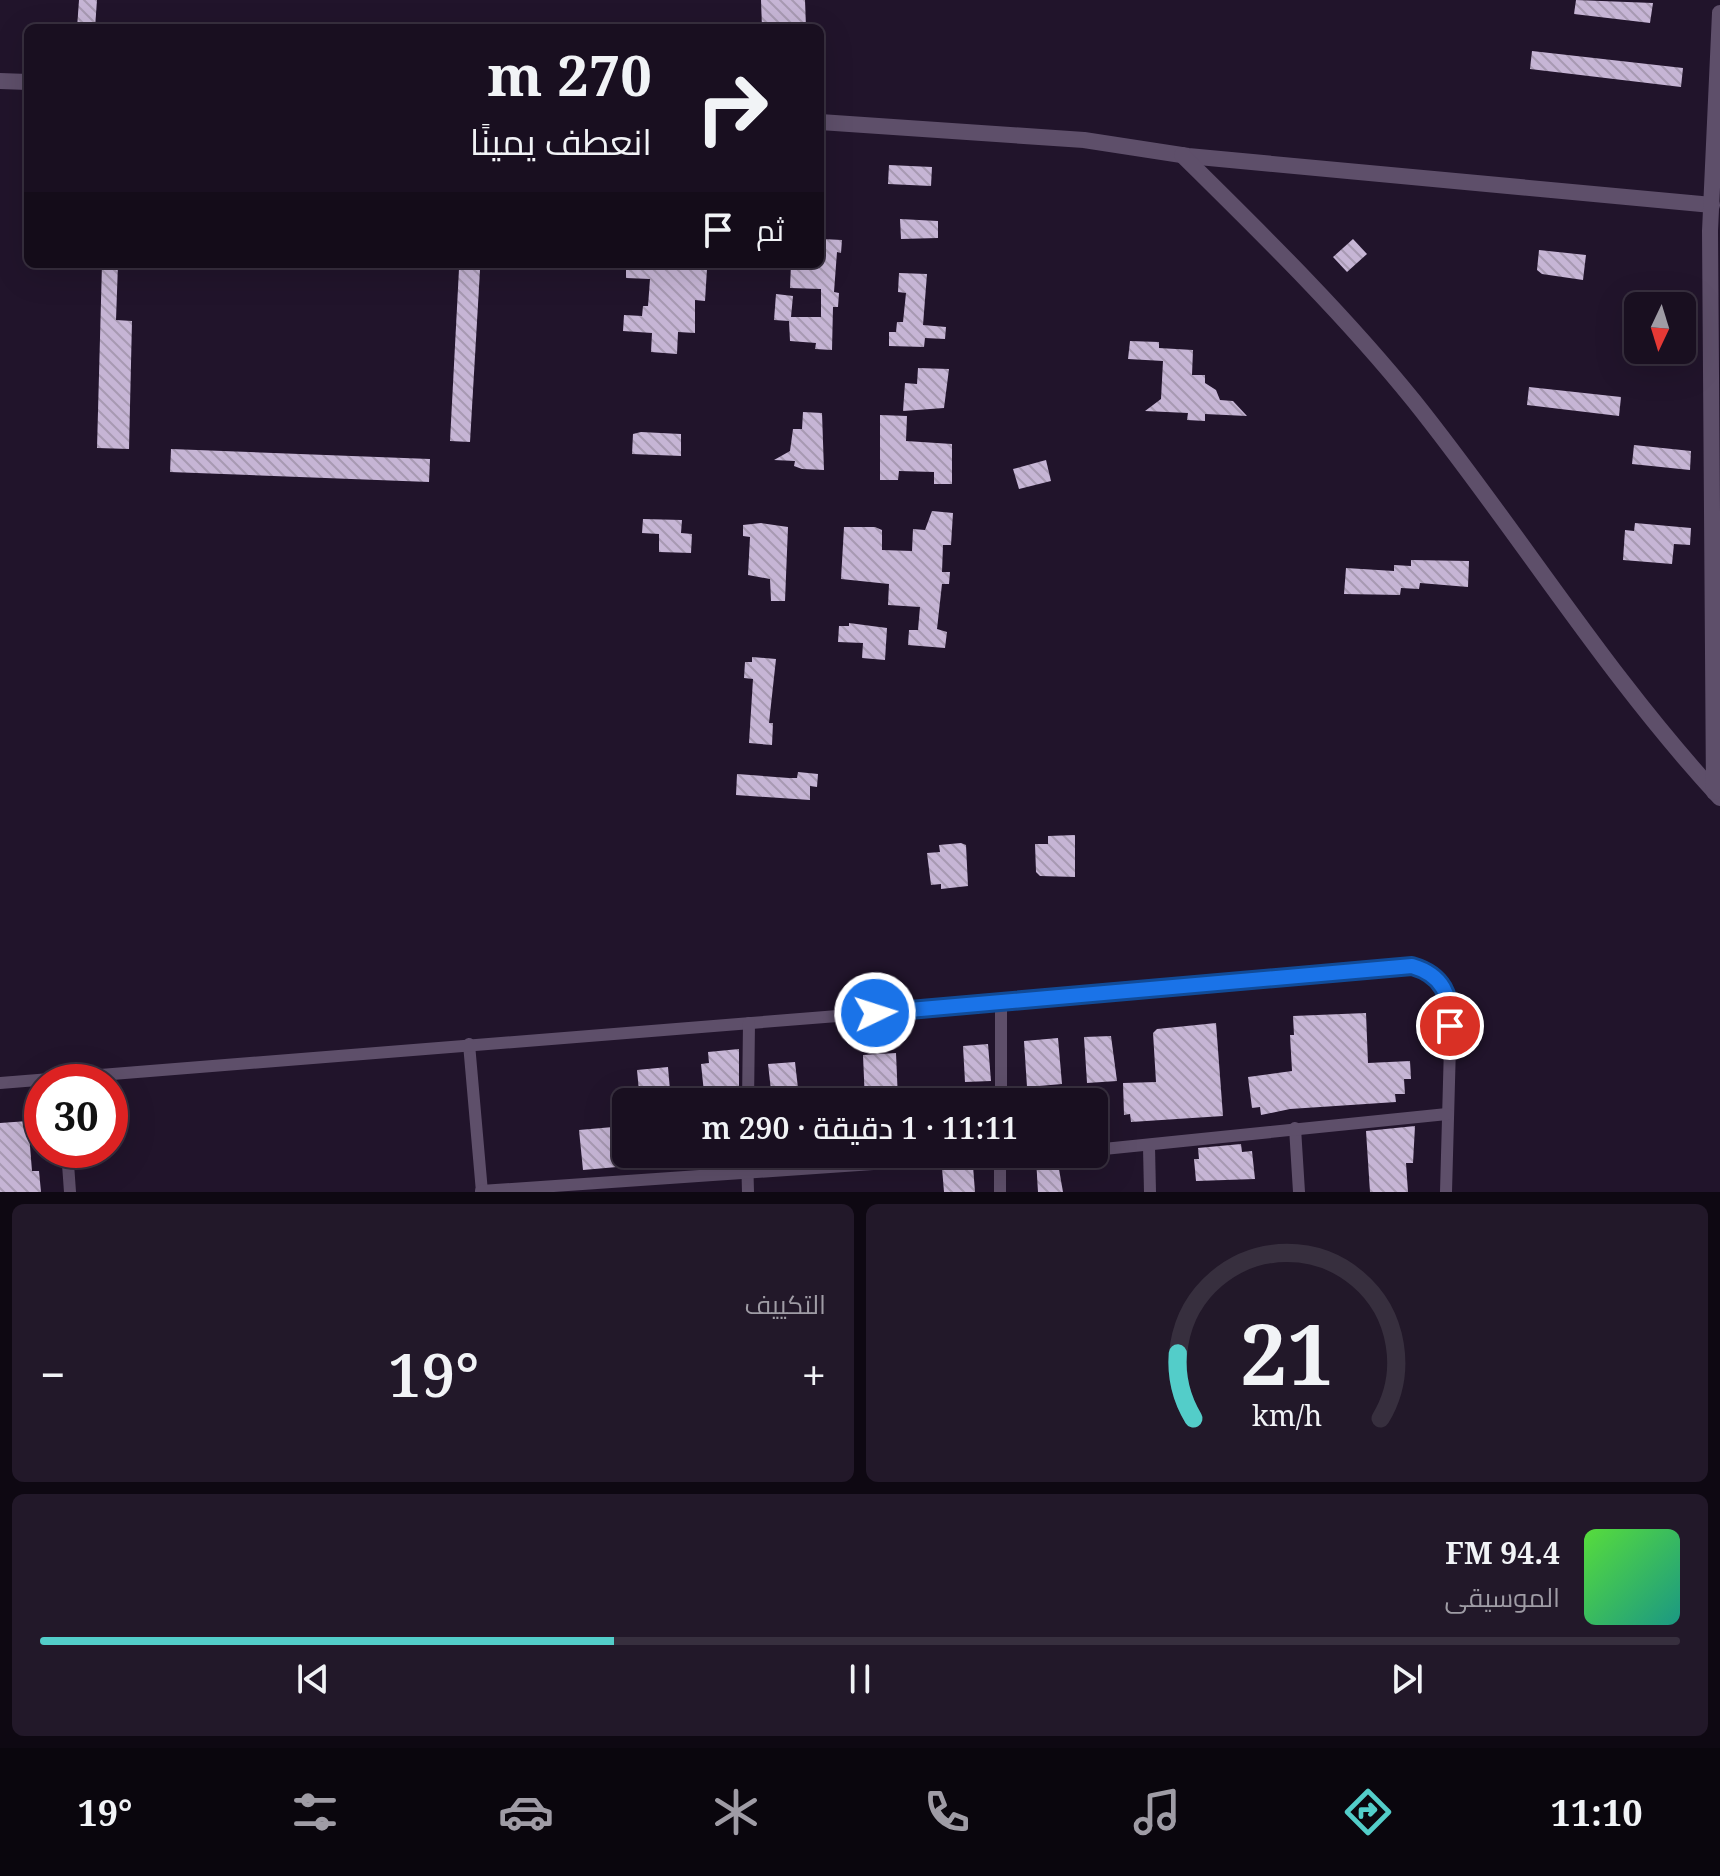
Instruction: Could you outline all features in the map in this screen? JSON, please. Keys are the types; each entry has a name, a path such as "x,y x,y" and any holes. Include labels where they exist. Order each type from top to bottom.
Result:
{"street":[{"path":"1717,795 1712,205 1720,13"},
{"path":"0,81 24,82"},
{"path":"824,122 1084,140 1182,155 1712,205"},
{"path":"1182,155 1316,288 1412,399 1502,515 1604,658 1717,795"},
{"path":"128,1074 1412,966 1440,980 1448,994 1446,1192"},
{"path":"1001,1003 1001,1088"},
{"path":"748,1088 749,1023"},
{"path":"469,1044 482,1192 653,1185 747,1171 792,1168"},
{"path":"0,1083 24,1082"},
{"path":"1108,1149 1149,1147 1222,1134 1447,1114"},
{"path":"1295,1128 1299,1192"},
{"path":"1149,1147 1150,1192"},
{"path":"68,1168 70,1192"},
{"path":"1000,1168 1000,1192"},
{"path":"747,1171 748,1192"}],"building":[{"path":"79,0 97,0 95,24 77,24"},
{"path":"761,0 805,0 806,24 762,24"},
{"path":"1576,0 1653,3 1650,23 1574,14"},
{"path":"1532,51 1683,68 1681,87 1530,69"},
{"path":"889,165 932,167 931,186 888,184"},
{"path":"900,219 938,221 938,238 901,239"},
{"path":"824,239 842,240 841,253 837,252 834,292 839,293 838,307 833,307 832,350 815,349 816,343 790,341 789,321 774,320 776,294 793,296 791,317 821,317 821,289 790,288 791,268 824,268"},
{"path":"1353,239 1367,254 1347,272 1333,257"},
{"path":"1539,250 1586,255 1583,280 1542,274 1537,270"},
{"path":"102,268 118,268 116,320 132,321 129,449 97,448"},
{"path":"626,268 707,269 705,301 695,300 695,333 678,332 677,354 651,352 652,333 623,331 624,315 642,316 643,306 648,306 650,279 626,278"},
{"path":"459,269 480,270 470,442 450,441"},
{"path":"899,273 927,274 923,325 946,327 945,339 925,338 924,347 889,346 889,332 896,332 897,322 903,322 906,293 898,292"},
{"path":"1130,341 1159,342 1159,348 1193,350 1192,375 1205,375 1205,383 1216,390 1220,400 1233,401 1247,416 1205,414 1205,421 1187,420 1188,413 1145,411 1161,399 1163,361 1128,359"},
{"path":"918,368 949,369 944,408 903,411 905,383 917,384"},
{"path":"1529,387 1621,397 1619,416 1527,405"},
{"path":"803,412 822,413 824,470 802,469 794,466 795,461 774,460 790,451 793,429 802,429"},
{"path":"880,415 907,416 906,441 952,444 952,484 934,484 934,472 899,471 898,480 880,480"},
{"path":"633,434 681,434 681,456 632,454"},
{"path":"1634,445 1691,451 1690,470 1632,464"},
{"path":"171,449 430,459 429,482 170,472"},
{"path":"1046,460 1051,481 1019,489 1013,469"},
{"path":"932,511 953,513 951,545 943,545 942,572 950,572 949,584 942,584 937,629 947,632 945,648 908,645 909,630 918,630 920,607 888,605 889,584 841,579 844,527 875,527 882,530 882,550 912,551 913,529 925,530"},
{"path":"643,519 682,520 681,533 692,534 691,553 659,552 659,534 642,533"},
{"path":"761,523 788,527 785,601 771,601 770,579 748,575 750,537 743,536 743,525"},
{"path":"1635,523 1691,528 1690,545 1674,544 1672,564 1623,560 1625,530 1634,531"},
{"path":"1411,560 1469,561 1468,587 1420,583 1419,589 1401,588 1400,595 1344,594 1346,568 1394,571 1394,565 1411,566"},
{"path":"849,623 887,628 885,660 862,658 863,643 838,642 839,626 849,626"},
{"path":"752,657 776,659 769,723 773,723 772,745 749,743 753,679 744,678 745,662 752,662"},
{"path":"798,772 818,774 817,787 810,786 810,800 736,795 737,774 797,778"},
{"path":"1075,835 1075,877 1040,876 1036,872 1035,844 1048,844 1048,836"},
{"path":"939,845 966,845 968,886 941,889 941,884 931,885 927,853 940,852"},
{"path":"1366,1013 1368,1063 1410,1061 1411,1079 1404,1079 1405,1094 1395,1094 1396,1102 1290,1109 1261,1115 1260,1107 1252,1108 1248,1077 1292,1071 1290,1035 1294,1035 1293,1016"},
{"path":"1216,1023 1223,1116 1131,1122 1130,1114 1124,1115 1123,1083 1156,1082 1153,1033 1157,1029"},
{"path":"1111,1036 1117,1081 1087,1083 1084,1037"},
{"path":"1058,1038 1062,1084 1027,1087 1024,1041"},
{"path":"988,1044 991,1081 965,1082 963,1046"},
{"path":"739,1049 739,1088 704,1088 701,1064 709,1063 708,1052"},
{"path":"896,1053 897,1088 864,1088 863,1055"},
{"path":"795,1062 798,1088 771,1088 768,1064"},
{"path":"668,1067 670,1088 639,1088 637,1070"},
{"path":"24,1121 24,1168 39,1171 41,1192 0,1192 0,1123"},
{"path":"1415,1126 1413,1163 1406,1163 1408,1192 1370,1192 1366,1131"},
{"path":"612,1127 612,1167 583,1170 579,1130"},
{"path":"1241,1144 1242,1152 1252,1151 1255,1179 1196,1181 1194,1159 1199,1159 1198,1148"},
{"path":"942,1168 973,1168 975,1192 944,1192"},
{"path":"1037,1168 1059,1168 1063,1192 1038,1192"}],"route":[{"path":"875,1013 1412,966 1440,980 1448,994 1450,1026"}]}
